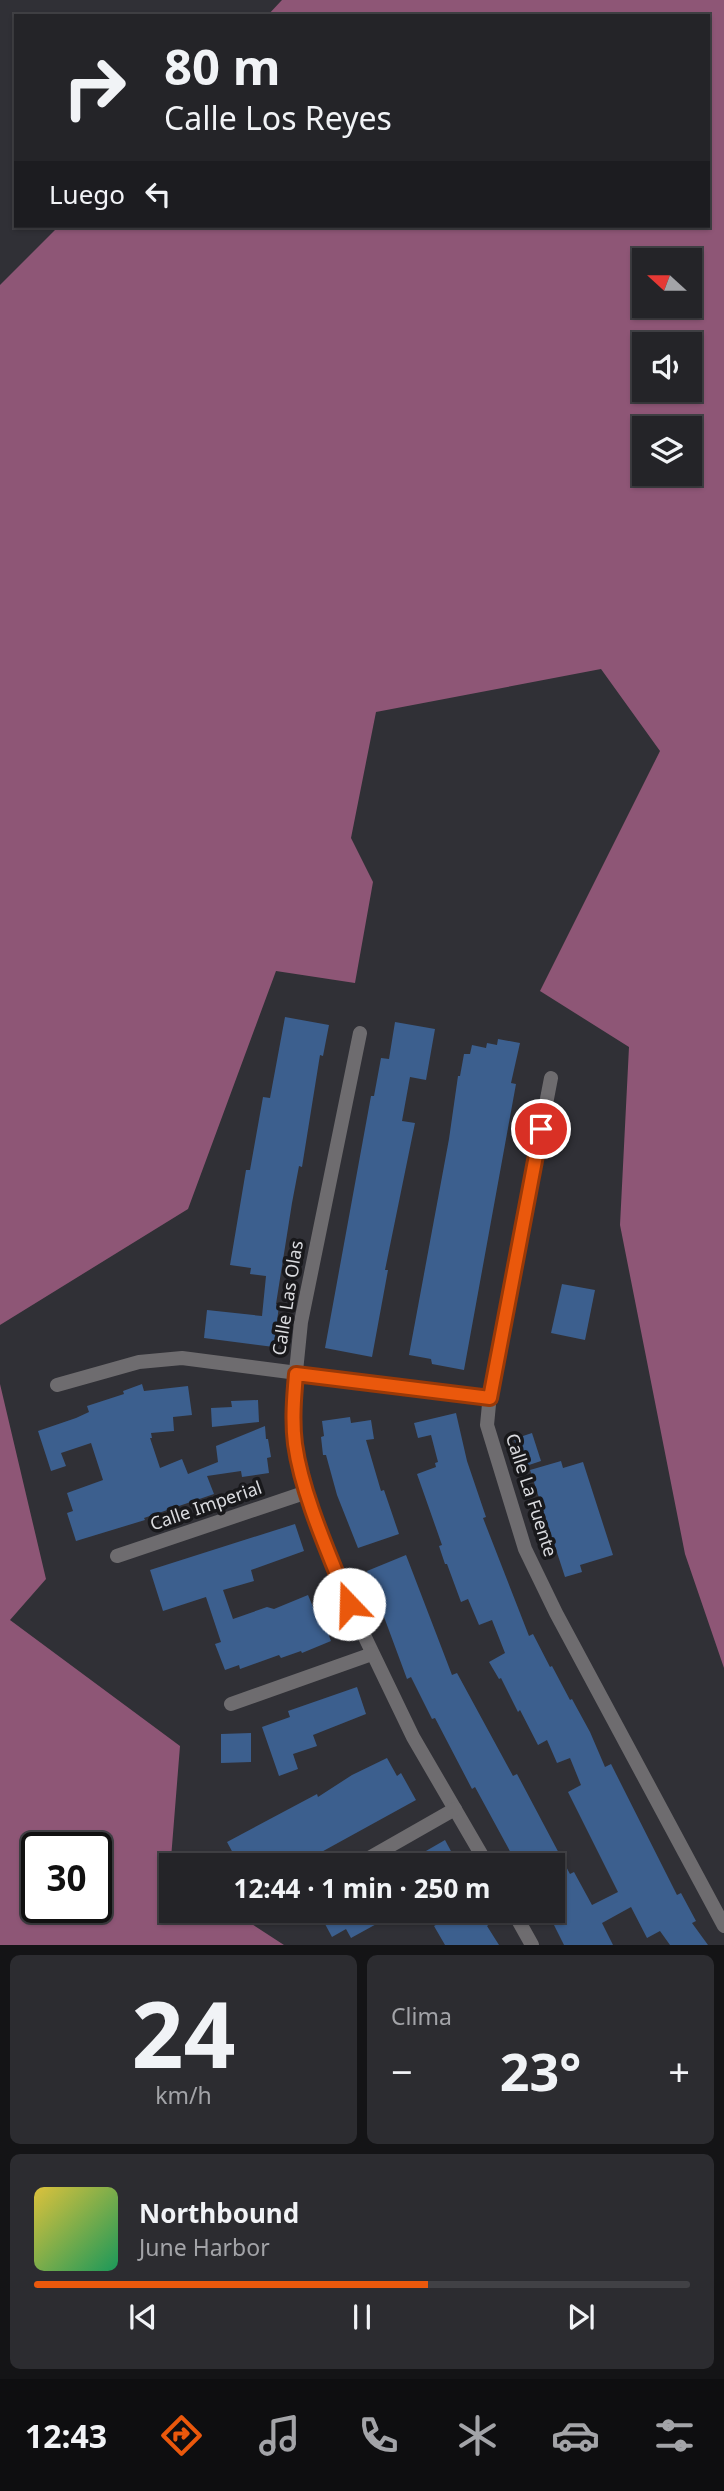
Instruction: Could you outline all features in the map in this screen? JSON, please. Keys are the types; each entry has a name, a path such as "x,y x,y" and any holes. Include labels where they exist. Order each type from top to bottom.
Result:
{"street":[{"name":"Calle Las Olas","path":"360,1033 301,1322 293,1401 295,1445 307,1492 349,1604 412,1737 480,1853"},
{"name":"Calle La Fuente","path":"551,1078 487,1425 525,1549 556,1614 724,1926"},
{"path":"57,1385 139,1362 182,1358 490,1398"},
{"name":"Calle Imperial","path":"117,1556 307,1492"},
{"path":"231,1704 372,1654"},
{"path":"378,1853 455,1809"},
{"path":"520,1923 532,1945"}],"shaded area":[{"path":"282,0 724,0 724,1668 685,1554 620,1225 629,1047 540,991 660,751 601,669 376,712 351,838 373,882 355,983 276,971 188,1209 0,1325 0,285 57,228 710,228 710,14 269,14"},
{"path":"0,1384 46,1579 10,1620 180,1746 171,1853 159,1853 159,1923 250,1923 284,1945 0,1945"}],"building":[{"path":"285,1017 329,1025 323,1056 320,1055 302,1167 299,1166 292,1203 276,1304 279,1305 274,1347 204,1338 207,1310 262,1316 266,1276 250,1274 251,1268 230,1265 246,1170 250,1170 263,1097 270,1098"},
{"path":"395,1022 435,1029 426,1080 410,1077 402,1121 415,1123 385,1270 388,1270 372,1357 325,1348 371,1096 374,1096 381,1058 389,1059"},
{"path":"498,1039 520,1043 511,1083 516,1084 464,1370 432,1364 431,1359 409,1355 464,1054 470,1054 472,1045 486,1048 487,1043 497,1045"},
{"path":"562,1284 595,1290 585,1340 551,1333"},
{"path":"142,1384 144,1391 188,1386 192,1415 173,1417 174,1431 151,1433 150,1438 160,1468 182,1459 188,1474 218,1462 216,1446 265,1426 271,1457 267,1458 269,1473 242,1477 241,1471 207,1476 214,1494 144,1518 145,1520 76,1541 67,1513 73,1511 67,1493 103,1480 91,1443 61,1453 66,1466 51,1471 38,1431 76,1418 89,1412 87,1406 124,1394 123,1391"},
{"path":"258,1400 259,1422 212,1427 211,1408 232,1407 231,1401"},
{"path":"456,1413 467,1461 486,1517 483,1518 529,1636 533,1634 550,1667 552,1666 570,1700 572,1699 605,1767 611,1764 677,1895 681,1893 696,1921 692,1923 708,1945 670,1945 660,1931 647,1938 631,1907 602,1923 613,1945 564,1945 553,1923 565,1923 565,1865 570,1874 574,1872 592,1905 618,1892 568,1792 581,1785 570,1758 557,1763 547,1740 538,1745 520,1710 518,1712 501,1678 499,1679 489,1662 505,1653 492,1620 479,1625 468,1599 461,1602 445,1564 439,1546 442,1545 417,1474 436,1467 435,1463 438,1462 431,1435 418,1438 414,1423"},
{"path":"350,1417 351,1423 371,1420 374,1439 366,1440 381,1491 384,1490 399,1534 358,1548 337,1495 326,1455 323,1455 321,1437 324,1436 322,1421"},
{"path":"532,1433 541,1461 523,1467 514,1439"},
{"path":"561,1461 563,1468 583,1462 613,1555 580,1565 582,1572 565,1577 530,1470"},
{"path":"295,1524 304,1551 251,1570 254,1581 223,1590 233,1619 267,1607 274,1609 308,1595 316,1614 320,1612 331,1641 302,1653 301,1651 281,1658 279,1655 240,1669 239,1665 225,1670 215,1644 221,1642 206,1597 163,1611 150,1570"},
{"path":"406,1555 452,1675 457,1673 513,1776 517,1774 559,1853 511,1853 475,1787 472,1789 435,1718 432,1719 411,1677 407,1679 367,1571"},
{"path":"357,1687 366,1714 313,1735 317,1746 293,1754 298,1769 279,1776 262,1727 290,1717 288,1711"},
{"path":"251,1733 251,1762 221,1763 221,1734"},
{"path":"387,1758 397,1776 401,1773 416,1800 320,1853 233,1853 227,1842 317,1794 318,1797 352,1775"},
{"path":"445,1840 452,1853 422,1853"},
{"path":"324,1923 378,1923 351,1938 346,1929 332,1937"},
{"path":"439,1923 491,1923 487,1926 499,1945 445,1945 434,1926"}],"route":[{"path":"349,1604 312,1510 295,1445 293,1401 296,1374 490,1398 541,1129"}]}
